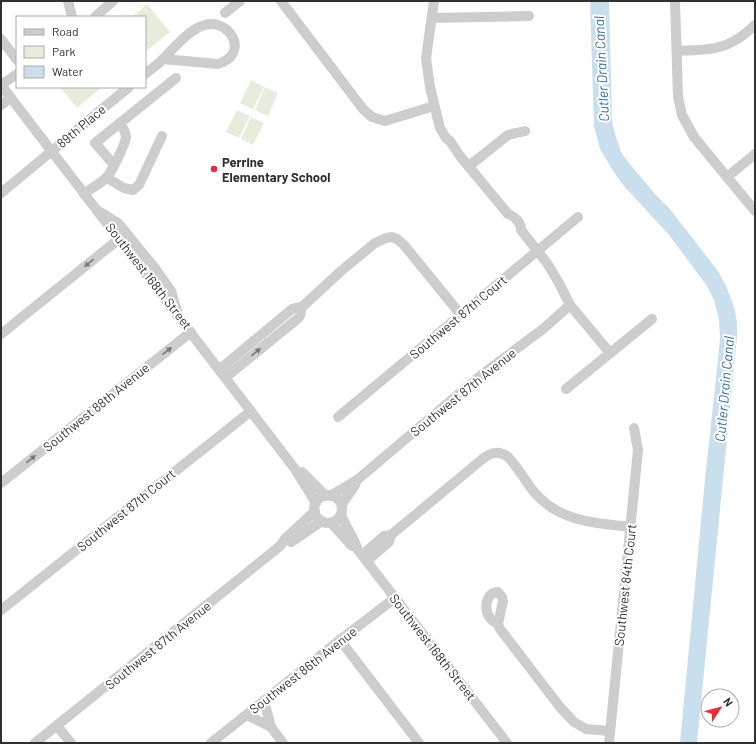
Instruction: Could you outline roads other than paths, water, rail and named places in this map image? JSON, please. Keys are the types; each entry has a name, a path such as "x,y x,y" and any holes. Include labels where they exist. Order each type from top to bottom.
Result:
{"street":[{"path":"68,1 72,16"},
{"path":"96,16 113,1"},
{"path":"225,13 240,1"},
{"path":"281,1 363,109 372,117 381,120 392,119 434,106"},
{"path":"434,1 426,58 434,106 438,120 448,130 450,141 468,166 508,214 513,216 519,222 521,230 553,272 570,305 610,353"},
{"path":"675,1 678,97 682,115 694,137 755,211"},
{"path":"432,18 529,16"},
{"path":"146,73 196,29 207,24 213,24 224,28 235,42 231,56 224,62 218,64 163,59"},
{"path":"677,51 709,49 722,46 738,39 755,25"},
{"path":"1,39 16,59"},
{"path":"1,105 4,90 16,75"},
{"path":"114,165 95,143 176,78"},
{"name":"89th Place","path":"1,193 128,88"},
{"name":"Southwest 168th Street","path":"4,90 223,373 295,469 316,507"},
{"path":"84,194 107,178 114,165 126,138 120,123"},
{"path":"468,166 508,135 525,131"},
{"path":"107,178 124,188 133,190 139,185 162,136"},
{"path":"727,177 755,154"},
{"path":"97,210 124,222 172,284 178,315"},
{"name":"Southwest 87th Court","path":"338,417 578,217"},
{"path":"223,373 292,310 302,307 341,271 375,243 386,238 392,237 404,245 461,315"},
{"path":"1,334 119,239"},
{"name":"Southwest 87th Avenue","path":"328,496 357,480 475,380 533,336 570,305"},
{"path":"566,389 652,319"},
{"name":"Southwest 88th Avenue","path":"1,483 191,332"},
{"name":"Southwest 87th Court","path":"1,610 251,411"},
{"name":"Southwest 84th Court","path":"609,743 638,450 634,428"},
{"path":"362,556 389,542 392,535 485,457 495,452 504,454 508,457 535,493 556,511 576,520 631,527"},
{"name":"Southwest 168th Street","path":"295,469 302,472 328,496"},
{"name":"Southwest 87th Avenue","path":"341,510 345,498 355,486 357,480"},
{"path":"328,496 337,499 341,510 339,519 326,522 316,516 316,507 320,499 328,496"},
{"name":"Southwest 87th Avenue","path":"35,743 280,546 316,507"},
{"name":"Southwest 168th Street","path":"341,510 347,529 362,556"},
{"name":"Southwest 168th Street","path":"326,522 362,556 507,743"},
{"name":"Southwest 87th Avenue","path":"280,546 288,544 326,522"},
{"name":"Southwest 86th Avenue","path":"211,743 395,598"},
{"path":"498,624 509,642 570,719 586,729 610,731"},
{"path":"340,640 419,743"},
{"path":"264,701 271,728"},
{"path":"247,715 271,728 283,743"},
{"path":"57,726 71,743"}],"water":[{"name":"Cutler Drain Canal","path":"590,1 609,1 612,118 613,127 621,152 655,194 669,208 718,271 726,286 734,307 737,322 737,337 702,688 700,688 700,713 697,743 680,743 718,360 720,338 719,319 714,300 707,286 669,235 623,185 615,174 600,149 594,126"}],"place":[{"name":"Perrine Elementary School","path":"214,169"}]}
